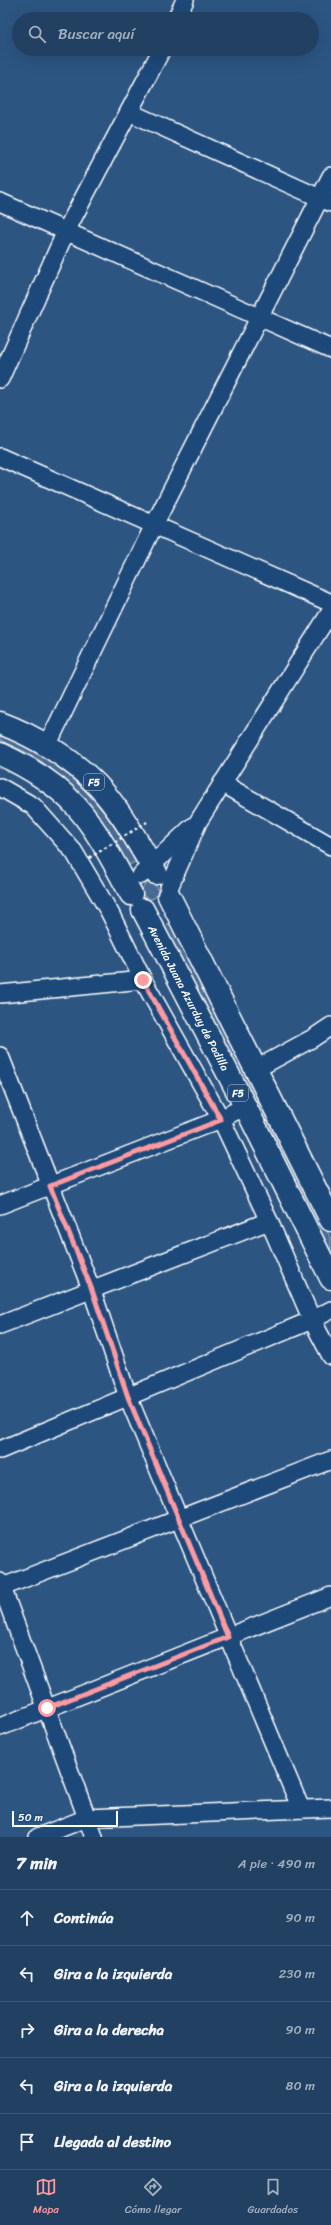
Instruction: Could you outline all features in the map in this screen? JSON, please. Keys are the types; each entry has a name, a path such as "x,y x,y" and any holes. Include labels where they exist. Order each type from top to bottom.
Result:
{"highway":[{"name":"F5","path":"0,723 47,746 76,766 97,785 122,816 256,1069 325,1193 331,1220"},
{"name":"Avenida Juana Azurduy de Padilla","path":"0,754 45,777 73,801 95,829 137,902 245,1106 331,1278"},
{"path":"157,880 165,905 161,909 155,911 137,902 133,883 157,880"}],"street":[{"path":"179,12 185,0"},
{"path":"0,379 66,231 158,56"},
{"path":"129,112 325,200"},
{"path":"47,746 154,525 259,318 325,200 331,176"},
{"path":"0,202 331,350"},
{"path":"0,457 331,603"},
{"path":"157,880 198,822 331,611"},
{"path":"222,783 329,841"},
{"path":"0,787 33,806 74,852 110,913 143,980 221,1120 269,1221 312,1320 331,1356"},
{"path":"157,880 198,822"},
{"path":"0,994 143,980"},
{"path":"256,1069 331,1026"},
{"path":"0,1056 92,1290 128,1397 178,1520 301,1809"},
{"path":"0,1205 221,1120 245,1106"},
{"path":"0,1325 269,1221"},
{"path":"0,1450 312,1320 331,1310"},
{"path":"94,1837 1,1586 178,1520 331,1460"},
{"path":"0,1726 331,1597"},
{"path":"38,1837 87,1818 331,1808"}],"path":[{"path":"89,858 147,822"}],"shaded area":[{"path":"0,734 41,755 74,780 104,813 137,861 129,865 99,819 75,791 33,756 0,740"},
{"path":"147,883 153,883 158,888 156,897 153,899 147,899 142,894 142,888"},
{"path":"171,922 331,1239 331,1257 164,927"}],"route":[{"path":"47,1708 228,1637 128,1397 92,1290 50,1186 221,1120 143,980"}]}
